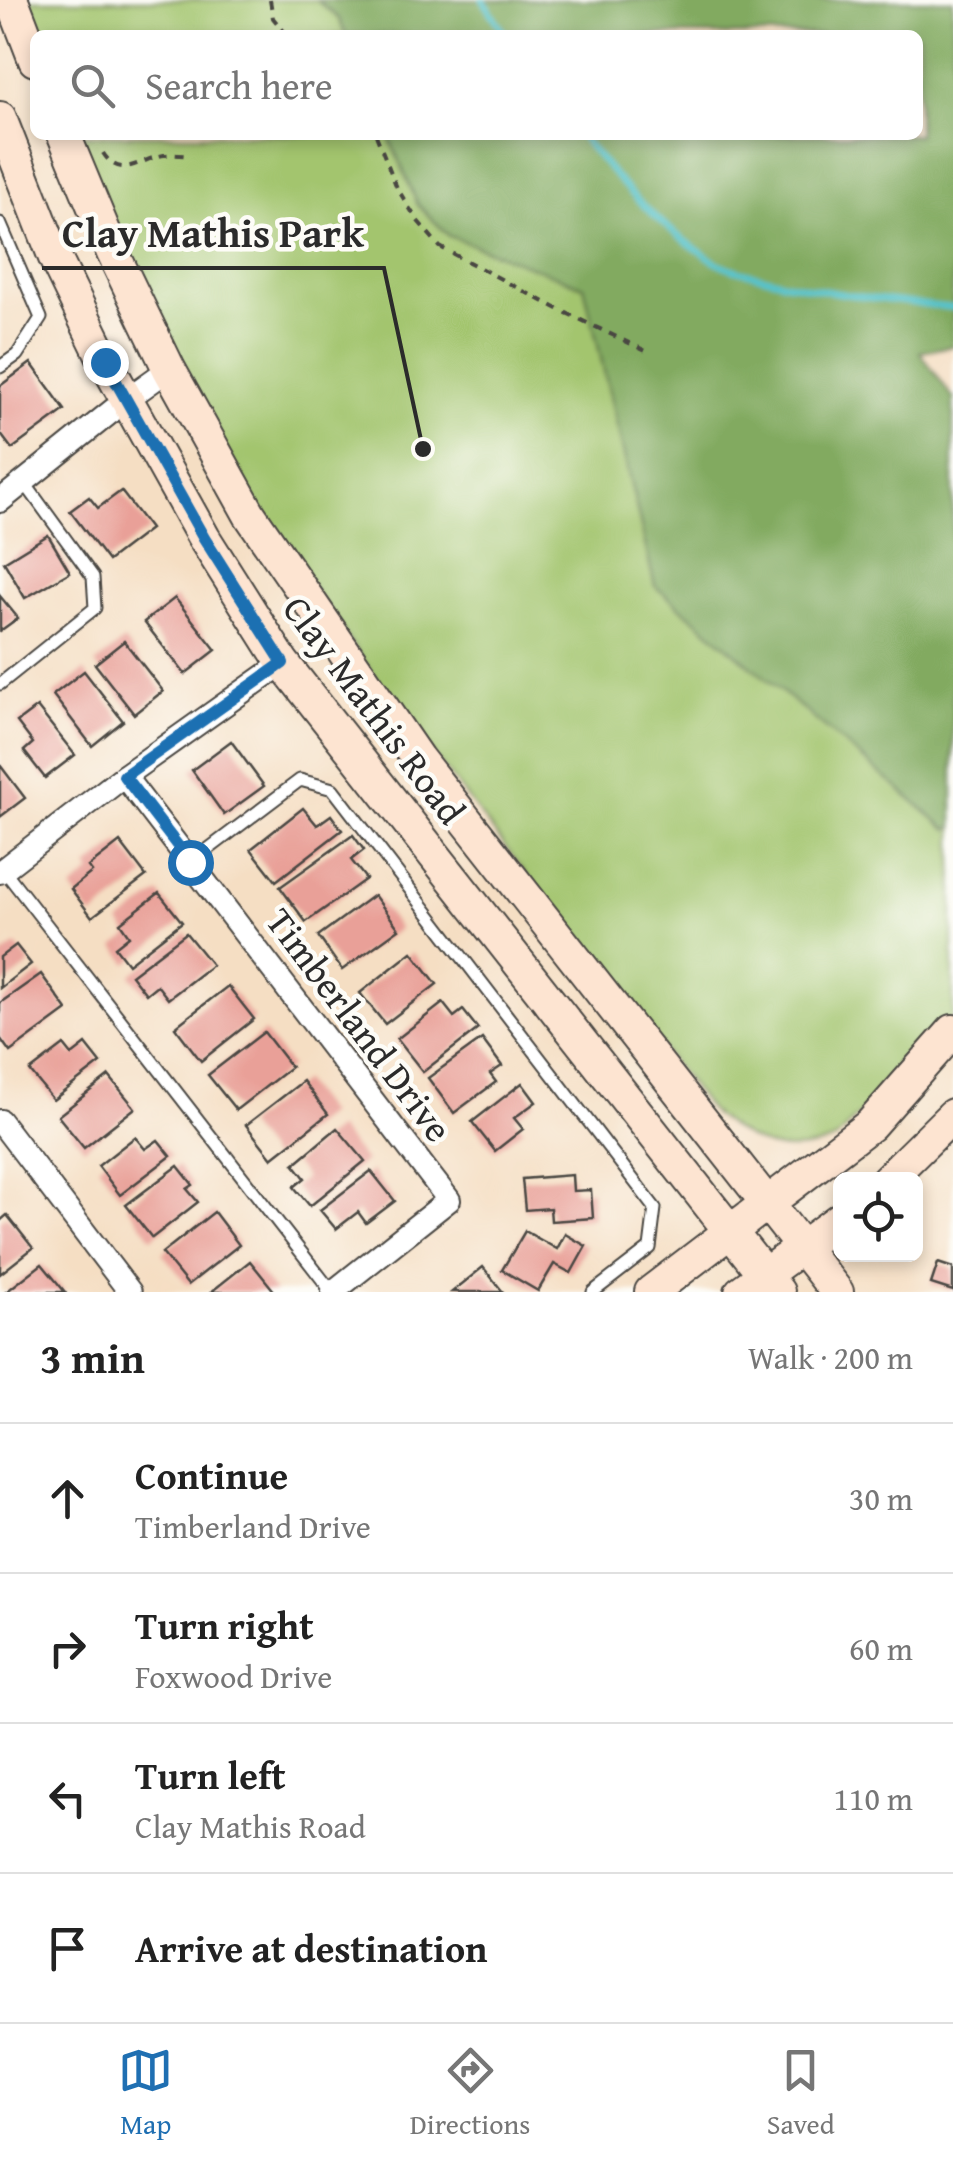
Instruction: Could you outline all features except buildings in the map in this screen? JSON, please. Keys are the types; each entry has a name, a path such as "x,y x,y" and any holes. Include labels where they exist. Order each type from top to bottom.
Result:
{"main road":[{"path":"12,0 30,47"},
{"name":"Clay Mathis Road","path":"0,118 54,258 105,362 204,538 283,663 731,1232 761,1286"},
{"name":"Clay Mathis Road","path":"66,140 113,253 169,370 250,515 418,759 837,1292"},
{"path":"651,1292 870,1125 953,1031"},
{"path":"896,1172 953,1115"},
{"path":"761,1286 833,1224"}],"street":[{"path":"0,501 169,370"},
{"path":"2,871 124,776 283,663"},
{"name":"Timberland Drive","path":"124,776 449,1200 332,1292"},
{"path":"0,1121 130,1292"}],"lane":[{"path":"0,223 41,318 17,355 0,367"},
{"path":"0,684 95,608 93,577 24,482"},
{"path":"190,862 300,780 333,789 655,1208 650,1248 593,1292"},
{"path":"2,871 332,1292"}],"path":[{"path":"270,0 273,18 283,30"},
{"path":"378,140 397,188 440,247 650,354"},
{"path":"100,146 110,162 123,167 163,155 190,156"}],"green space":[{"path":"20,0 317,0 339,19 344,30 33,30"},
{"path":"317,0 953,0 953,346 920,352 953,398 953,827 947,829 655,586 584,286 449,236 418,205 390,140 923,140 923,30 344,30 339,19"},
{"path":"76,140 390,140 418,205 449,236 584,286 655,586 947,829 953,827 953,1016 835,1140 800,1149 769,1146 741,1134 712,1113 391,700 262,515 185,383"}],"waterway":[{"path":"483,0 503,30"},
{"path":"584,140 662,222 725,266 834,292 953,308"}],"place":[{"name":"Clay Mathis Park","path":"423,449"}],"route":[{"path":"105,362 204,538 283,663 124,776 190,862"}]}
